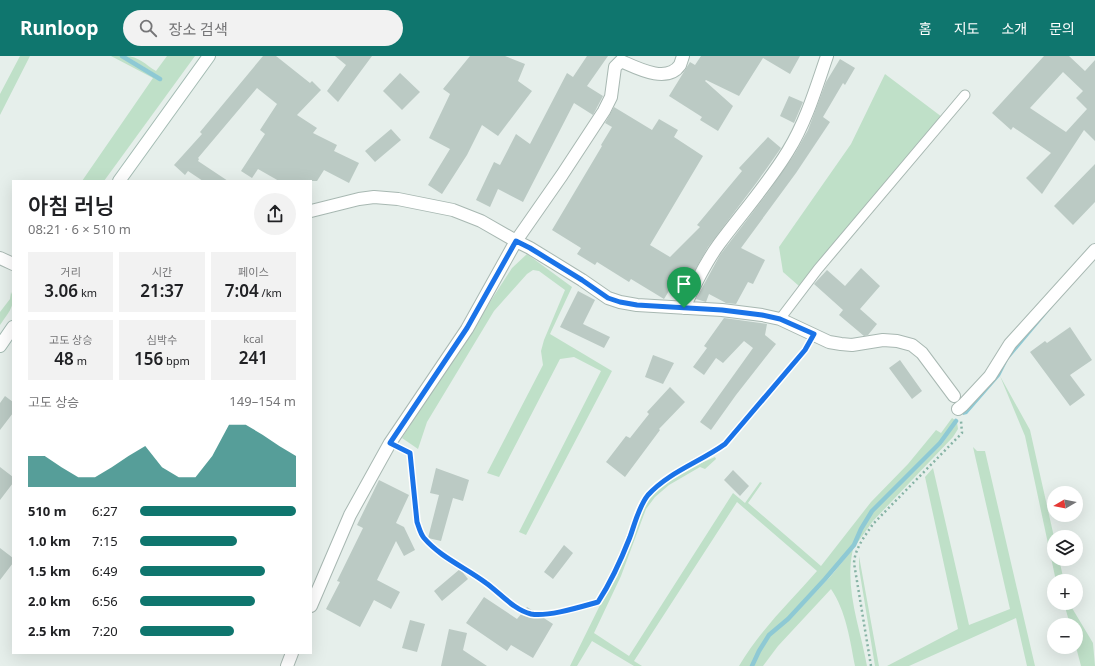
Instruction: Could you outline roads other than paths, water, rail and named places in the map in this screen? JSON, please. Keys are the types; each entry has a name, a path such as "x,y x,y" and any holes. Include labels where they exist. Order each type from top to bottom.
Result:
{"street":[{"path":"120,180 209,56"},
{"path":"312,604 350,515 390,443 467,328 516,241 604,111 611,97 615,67 621,61 659,75 666,74 679,66 683,56"},
{"path":"684,308 694,286 719,245 773,174 792,145 804,120 827,56"},
{"path":"312,211 359,199 374,197 398,198 453,210 481,221 530,248 608,298 620,302 637,305 722,310 762,315 780,319 829,342 846,345 883,340 897,341 912,345 922,353 954,396"},
{"path":"958,409 990,376 1010,344 1095,250"},
{"path":"0,258 12,264"},
{"path":"0,346 12,328"},
{"path":"287,666 292,654"}],"lane":[{"path":"780,319 818,269 965,95"}],"water":[{"path":"1091,261 1008,360 1000,376 967,414 963,415 961,412 997,367"}],"waterway":[{"path":"122,56 160,79"},
{"path":"752,666 769,635 788,619 854,545 861,529 872,511 940,443 956,421"}]}
